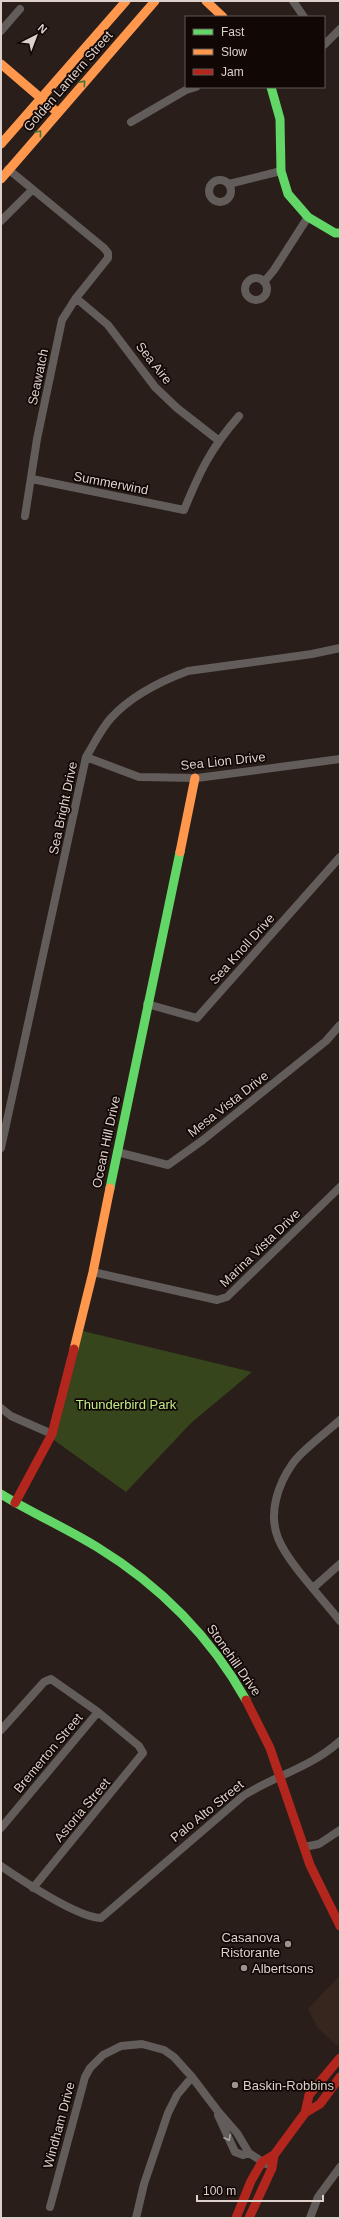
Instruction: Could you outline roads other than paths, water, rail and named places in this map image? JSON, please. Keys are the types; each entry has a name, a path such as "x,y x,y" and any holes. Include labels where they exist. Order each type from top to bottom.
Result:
{"main road":[{"name":"Golden Lantern Street","path":"1,144 126,1"},
{"name":"Golden Lantern Street","path":"1,179 57,112 155,1"},
{"path":"206,1 222,16"},
{"path":"1,64 57,112"},
{"path":"271,88 280,119 281,171 288,194 308,217 335,233 340,234"},
{"name":"Ocean Hill Drive","path":"15,1503 52,1434 92,1272 195,778"},
{"name":"Stonehill Drive","path":"1,1494 96,1546 156,1588 204,1637 226,1665 251,1705 268,1742 304,1848 324,1899 340,1926"},
{"path":"305,2113 309,2095 340,2058"},
{"path":"236,2218 251,2181 262,2162 274,2155 305,2113 320,2104 340,2078"},
{"path":"249,2218 272,2168 274,2155"}],"street":[{"path":"293,1 303,16"},
{"path":"1,31 20,9"},
{"path":"325,44 340,29"},
{"path":"130,122 186,90 193,88"},
{"path":"1,221 32,190 8,169"},
{"path":"228,184 281,171"},
{"name":"Seawatch","path":"25,516 32,479 37,439 62,320 76,298 108,258 108,253 104,248 32,190"},
{"path":"264,282 274,270 308,217"},
{"name":"Sea Aire","path":"76,298 108,325 155,387 177,408 218,440"},
{"path":"218,440 239,416"},
{"name":"Summerwind","path":"32,479 184,510 198,475 218,440"},
{"name":"Sea Bright Drive","path":"1,1148 86,757 112,718 126,704 170,678 188,671 312,654 340,648"},
{"name":"Sea Lion Drive","path":"86,757 138,777 195,778 340,759"},
{"name":"Sea Knoll Drive","path":"148,1004 197,1018 340,857"},
{"name":"Mesa Vista Drive","path":"117,1152 168,1165 203,1140 326,1041 340,1026"},
{"name":"Marina Vista Drive","path":"92,1272 217,1300 227,1297 340,1187"},
{"path":"1,1408 11,1416 52,1434"},
{"path":"340,1420 293,1462 276,1497 274,1518 278,1538 289,1557 340,1621"},
{"path":"314,1588 340,1564"},
{"path":"1,1730 44,1682 51,1679 98,1712"},
{"name":"Astoria Street","path":"33,1888 141,1758 143,1753 139,1746 98,1712"},
{"name":"Bremerton Street","path":"1,1828 98,1712"},
{"name":"Palo Alto Street","path":"33,1888 88,1915 101,1918 243,1796 279,1777 303,1767 340,1741"},
{"path":"304,1848 319,1844 340,1830"},
{"path":"1,1866 33,1888"},
{"name":"Windham Drive","path":"50,2207 85,2077 96,2061 112,2050 121,2046 142,2044 153,2046 174,2057 192,2077 216,2110 237,2133 249,2153 272,2168"},
{"path":"136,2218 144,2184 168,2113 177,2094 192,2077"},
{"name":"Windham Drive","path":"216,2110 234,2152 243,2155 249,2153"},
{"path":"310,2218 318,2197 340,2167"}],"place":[{"name":"Casanova Ristorante","path":"288,1944"},
{"name":"Albertsons","path":"244,1968"},
{"name":"Baskin-Robbins","path":"235,2085"}],"park label":[{"name":"Thunderbird Park","path":"126,1404"}]}
